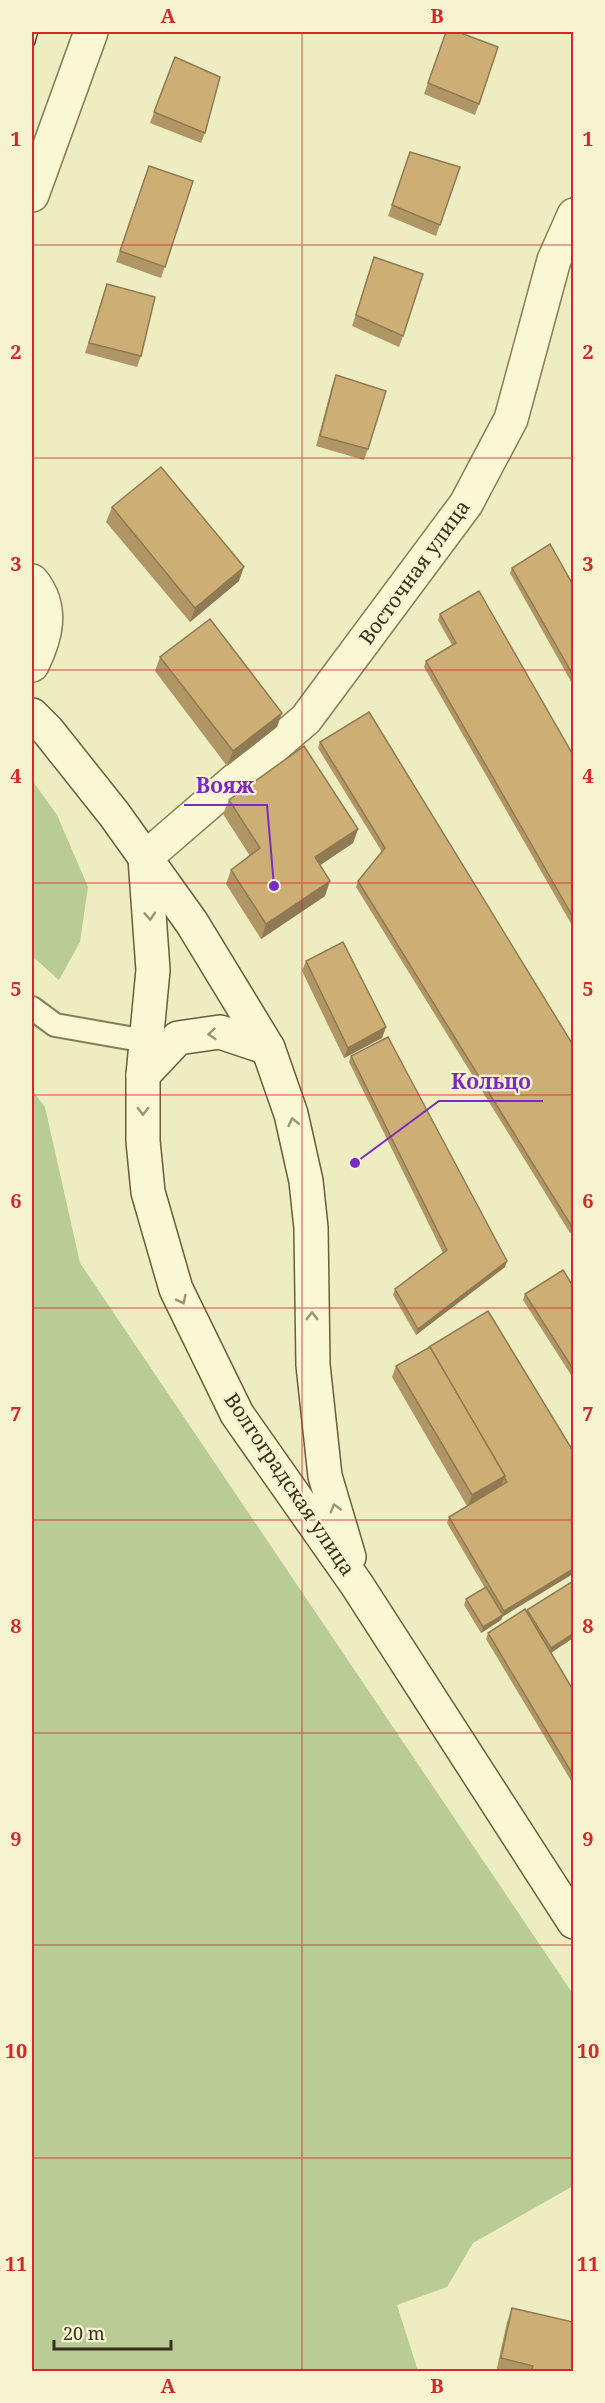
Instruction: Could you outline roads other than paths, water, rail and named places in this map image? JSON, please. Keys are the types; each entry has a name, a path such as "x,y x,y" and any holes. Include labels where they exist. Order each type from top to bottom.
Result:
{"main road":[{"path":"32,195 91,32"},
{"name":"Восточная улица","path":"145,858 306,719 466,504 511,419 554,260 573,215"},
{"path":"32,581 37,588 48,622 32,665"},
{"path":"32,715 48,731 192,923 268,1048 291,1114 306,1181 311,1228 312,1365 325,1476 357,1585"},
{"name":"Волгоградская улица","path":"145,858 153,970 143,1075 142,1132 147,1192 176,1289 237,1414 357,1585 573,1922"},
{"path":"143,1075 178,1038 220,1032 268,1048"}],"lane":[{"path":"32,1008 55,1025 146,1041"}],"railway":[{"path":"32,43 35,32"}],"place":[{"name":"Вояж","path":"274,886"},
{"name":"Кольцо","path":"355,1163"}]}
